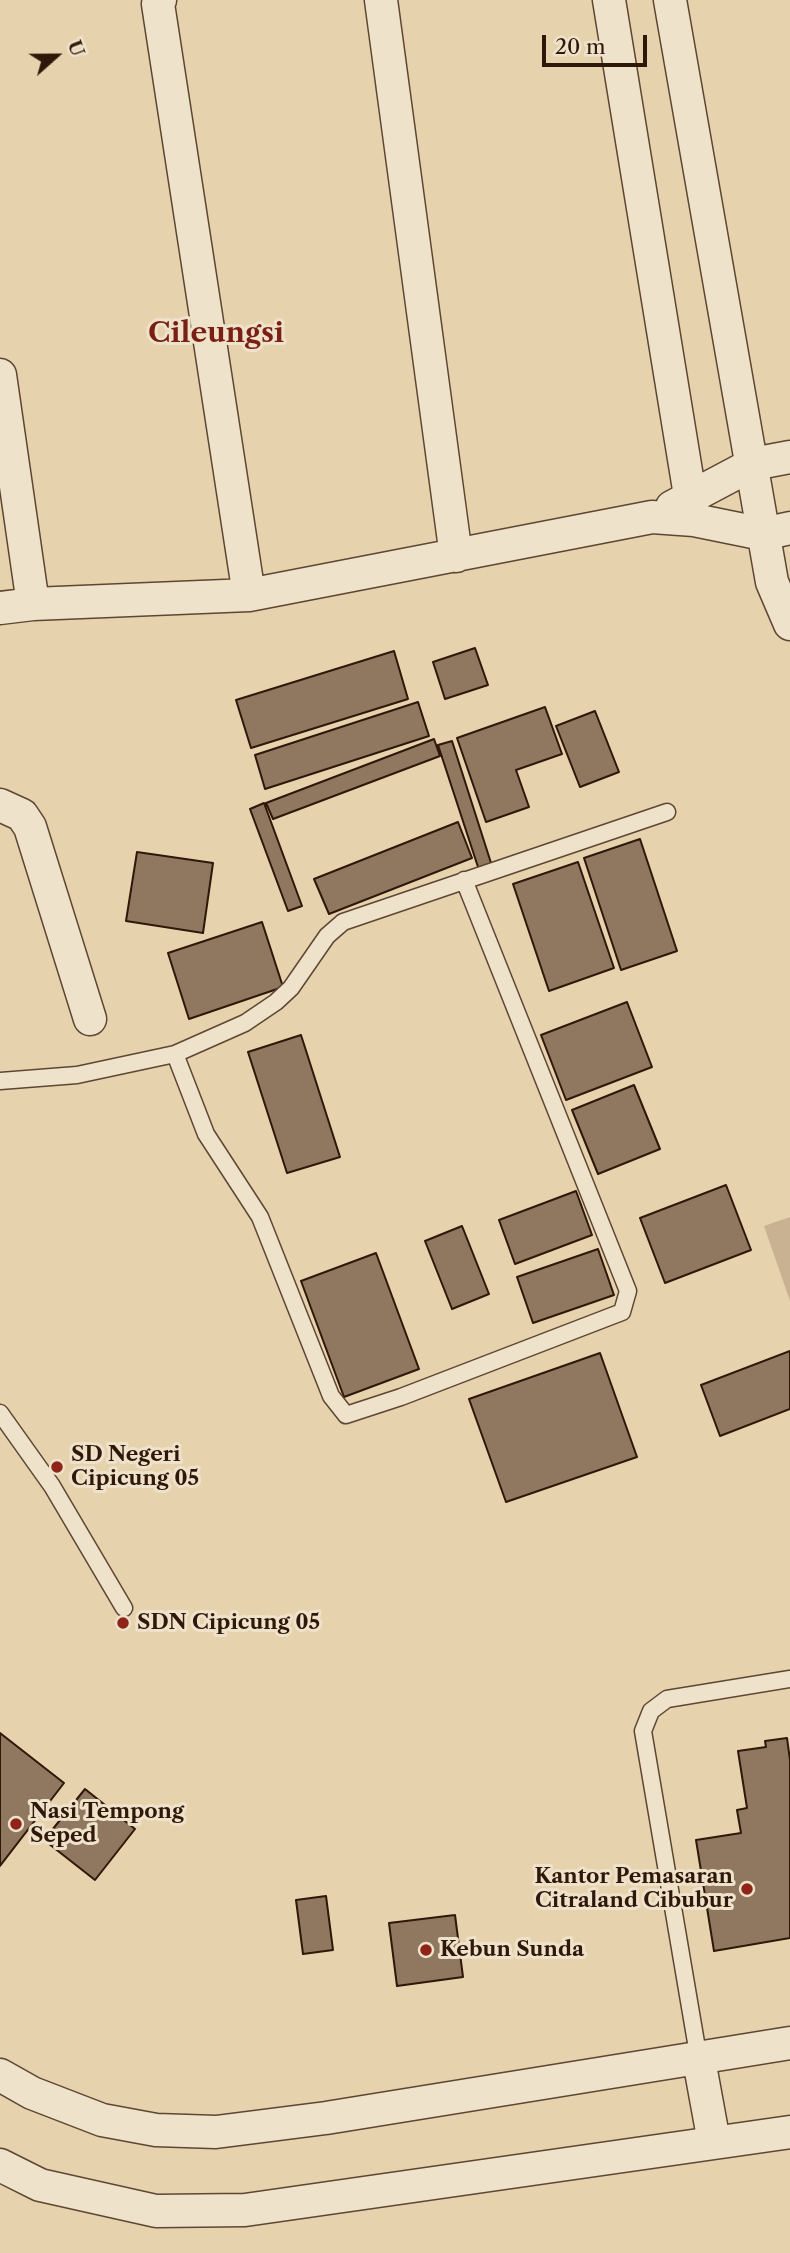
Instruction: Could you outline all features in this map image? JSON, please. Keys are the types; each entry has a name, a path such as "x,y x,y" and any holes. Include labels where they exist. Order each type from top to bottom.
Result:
{"street":[{"path":"160,0 158,4 249,595"},
{"path":"381,0 456,556"},
{"path":"609,0 692,509"},
{"path":"670,0 754,464 776,531 772,582 790,624"},
{"path":"0,375 33,604"},
{"path":"0,607 249,595 456,556 692,509 754,464 790,457"},
{"path":"692,509 776,531"},
{"path":"0,805 22,816 30,827 90,1019"},
{"path":"0,2075 32,2093 102,2120 156,2130 216,2132 326,2118 699,2060 790,2043"},
{"path":"699,2060 714,2142"},
{"path":"0,2165 40,2185 156,2211 245,2210 790,2132"}],"lane":[{"path":"0,1080 77,1075 175,1054 245,1023 276,1002 291,988 327,936 343,922 667,812"},
{"path":"175,1054 206,1134 260,1217 331,1395 346,1415 622,1312 628,1291 464,880"},
{"path":"0,1413 52,1486 124,1608"},
{"path":"699,2060 643,1731 651,1711 667,1699 790,1679"}],"shaded area":[{"path":"790,1217 790,1301 764,1226"}],"building":[{"path":"475,648 488,685 445,699 433,662"},
{"path":"394,651 408,699 251,748 236,700"},
{"path":"418,702 429,736 265,789 255,755"},
{"path":"545,707 562,754 516,770 529,807 486,822 457,738"},
{"path":"595,711 619,772 580,787 556,726"},
{"path":"434,739 440,756 273,819 266,803"},
{"path":"452,741 492,866 479,870 438,745"},
{"path":"264,803 302,906 288,911 250,809"},
{"path":"458,822 472,858 329,914 314,879"},
{"path":"640,839 677,951 621,970 584,858"},
{"path":"137,852 213,863 203,933 126,921"},
{"path":"578,862 614,968 549,991 513,884"},
{"path":"262,922 283,987 189,1019 168,953"},
{"path":"627,1002 652,1067 566,1100 541,1035"},
{"path":"301,1035 340,1157 287,1173 248,1052"},
{"path":"634,1085 660,1149 598,1174 572,1110"},
{"path":"726,1185 751,1250 665,1283 640,1218"},
{"path":"576,1191 592,1235 515,1264 499,1220"},
{"path":"462,1226 489,1294 452,1309 425,1241"},
{"path":"598,1249 614,1295 533,1323 517,1277"},
{"path":"376,1253 419,1369 344,1397 301,1281"},
{"path":"790,1351 790,1409 720,1436 701,1385"},
{"path":"600,1353 637,1457 506,1502 469,1399"},
{"name":"Nasi Tempong Seped","path":"0,1733 64,1783 0,1866"},
{"name":"Kantor Pemasaran Citraland Cibubur","path":"787,1738 790,1760 790,1938 714,1951 696,1840 741,1833 737,1810 747,1808 738,1751 766,1747 765,1741"},
{"path":"85,1789 135,1829 95,1880 44,1840"},
{"path":"326,1896 333,1950 303,1954 296,1900"},
{"name":"Kebun Sunda","path":"455,1915 463,1977 397,1986 389,1923"}],"place":[{"name":"SD Negeri Cipicung 05","path":"57,1467"},
{"name":"SDN Cipicung 05","path":"123,1623"},
{"name":"Nasi Tempong Seped","path":"16,1824"},
{"name":"Kantor Pemasaran Citraland Cibubur","path":"747,1889"},
{"name":"Kebun Sunda","path":"426,1950"}],"district":[{"name":"Cileungsi","path":"216,334"}]}
